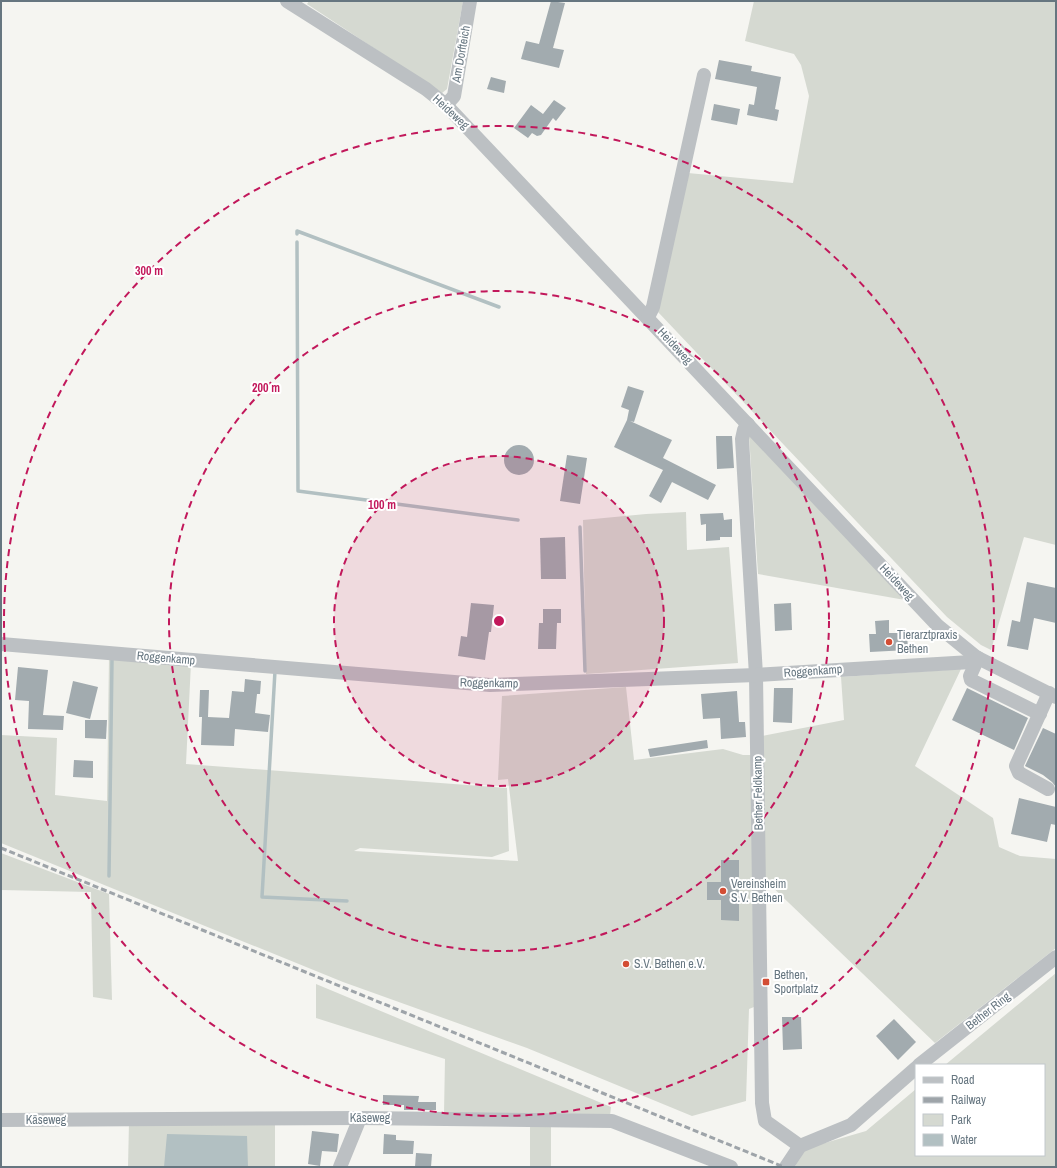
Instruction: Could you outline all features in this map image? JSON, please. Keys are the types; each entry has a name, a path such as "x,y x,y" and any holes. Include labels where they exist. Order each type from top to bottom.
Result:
{"street":[{"name":"Heideweg","path":"287,1 426,89 446,105 648,317 938,626 977,657 1052,695"},
{"name":"Am Dorfteich","path":"446,105 454,96 470,1"},
{"path":"648,317 653,308 704,75"},
{"name":"Bether Feldkamp","path":"748,424 744,430 742,439 756,674 758,1001 762,1103 765,1121 800,1146"},
{"name":"Roggenkamp","path":"1,644 490,685 756,674 971,662 977,657"},
{"path":"977,657 970,676 971,680 1040,714"},
{"path":"1048,789 1019,773 1016,770 1016,766 1040,714 1052,695"},
{"name":"Bether Ring","path":"921,1064 1056,956"},
{"path":"786,1167 800,1146 851,1125 915,1069"},
{"path":"340,1167 360,1118"},
{"name":"Käseweg","path":"1,1120 360,1118 612,1121 731,1167"}],"green space":[{"path":"309,1 463,1 447,89 442,93 307,4"},
{"path":"754,1 1056,1 1056,545 1024,537 991,650 981,645 947,617 658,312 688,173 793,183 809,96 801,65 794,54 745,41"},
{"path":"749,435 905,600 758,574"},
{"path":"686,512 687,550 729,547 738,663 586,674 583,520"},
{"path":"109,657 191,663 186,764 507,788 509,851 492,857 360,848 354,851 518,861 508,779 498,780 502,696 626,687 634,760 723,749 743,755 751,755 754,1007 749,1009 746,1101 692,1116 527,1048 343,982 1,843 1,735 57,738 55,795 107,801"},
{"path":"961,669 915,766 993,818 999,847 1020,856 1056,859 1056,948 935,1043 765,880 762,736 844,720 841,677"},
{"path":"1,853 109,894 112,1000 93,997 91,892 1,890"},
{"path":"1056,973 1056,1167 798,1167 792,1164 804,1149 866,1131 915,1090 915,1156 1045,1156 1045,1064 946,1064"},
{"path":"316,984 611,1107 610,1116 444,1113 445,1059 316,1018"},
{"path":"129,1122 275,1123 275,1167 128,1167"},
{"path":"551,1124 551,1167 530,1167 530,1125"}],"water":[{"path":"167,1134 247,1136 248,1167 164,1167"}],"building":[{"path":"551,1 565,3 553,48 564,50 559,68 521,59 526,41 539,44"},
{"path":"719,60 752,66 751,71 781,77 775,109 779,110 777,121 747,115 749,104 754,105 757,87 715,79"},
{"path":"491,77 506,81 504,93 487,89"},
{"path":"554,100 566,108 556,121 553,118 541,135 537,136 532,133 528,138 514,128 531,105 543,114"},
{"path":"714,104 740,109 737,125 711,120"},
{"path":"628,386 644,391 634,422 630,421 672,440 663,458 716,485 708,500 672,482 661,503 649,496 663,470 614,447 627,420 629,410 621,407"},
{"path":"716,436 732,436 734,468 717,469"},
{"path":"519,445 525,446 533,454 533,466 525,474 519,475 513,474 505,466 504,460 505,454 513,446"},
{"path":"567,455 587,458 580,504 560,501"},
{"path":"723,513 724,520 732,519 732,537 720,537 720,540 706,541 706,524 701,525 700,514"},
{"path":"565,537 566,579 541,579 540,538"},
{"path":"1027,582 1056,588 1056,623 1034,618 1028,650 1007,646 1012,620 1020,622"},
{"path":"471,603 494,605 491,632 489,632 485,660 458,656 461,636 467,637"},
{"path":"791,603 792,630 775,631 774,604"},
{"path":"543,609 561,609 561,623 557,623 556,649 538,649 539,623 543,623"},
{"name":"Tierarztpraxis Bethen","path":"889,620 889,633 907,633 908,650 870,652 869,634 876,634 875,621"},
{"path":"18,667 48,670 43,715 64,716 63,730 28,729 29,701 15,700"},
{"path":"245,679 261,681 260,694 257,694 255,713 270,715 268,732 235,729 234,746 201,745 202,717 199,717 200,690 209,690 208,717 229,718 232,691 244,692"},
{"path":"73,681 98,687 90,719 66,713"},
{"path":"774,688 793,688 792,723 773,722"},
{"path":"967,688 1028,718 1014,750 952,720"},
{"path":"737,691 739,722 745,722 746,737 721,739 720,718 703,719 701,694"},
{"path":"85,720 107,720 106,739 85,738"},
{"path":"1043,728 1056,734 1056,787 1043,775 1025,766"},
{"path":"707,740 708,748 650,757 648,749"},
{"path":"74,760 93,761 93,778 73,777"},
{"path":"1019,798 1056,807 1056,825 1051,824 1047,842 1011,834"},
{"name":"Vereinsheim S.V. Bethen","path":"721,860 739,860 739,921 721,920 721,900 707,900 707,882 721,882"},
{"path":"782,1017 801,1017 802,1049 783,1050"},
{"path":"894,1019 916,1042 898,1060 876,1036"},
{"path":"383,1095 419,1096 418,1102 436,1102 436,1110 404,1110 404,1105 383,1105"},
{"path":"312,1131 339,1134 337,1152 322,1151 320,1166 308,1164"},
{"path":"384,1134 396,1135 396,1140 414,1141 413,1154 383,1154"},
{"path":"416,1153 432,1154 431,1167 415,1167"}],"waterway":[{"path":"297,234 297,231 499,307"},
{"path":"297,242 298,491 518,520"},
{"path":"580,527 585,671"},
{"path":"109,876 112,660"},
{"path":"275,671 262,897 347,901"}],"railway":[{"path":"1,848 784,1167"}],"place":[{"name":"Tierarztpraxis Bethen","path":"889,642"},
{"name":"Vereinsheim S.V. Bethen","path":"723,891"},
{"name":"S.V. Bethen e.V.","path":"626,964"},
{"name":"Bethen, Sportplatz","path":"766,982"}]}
